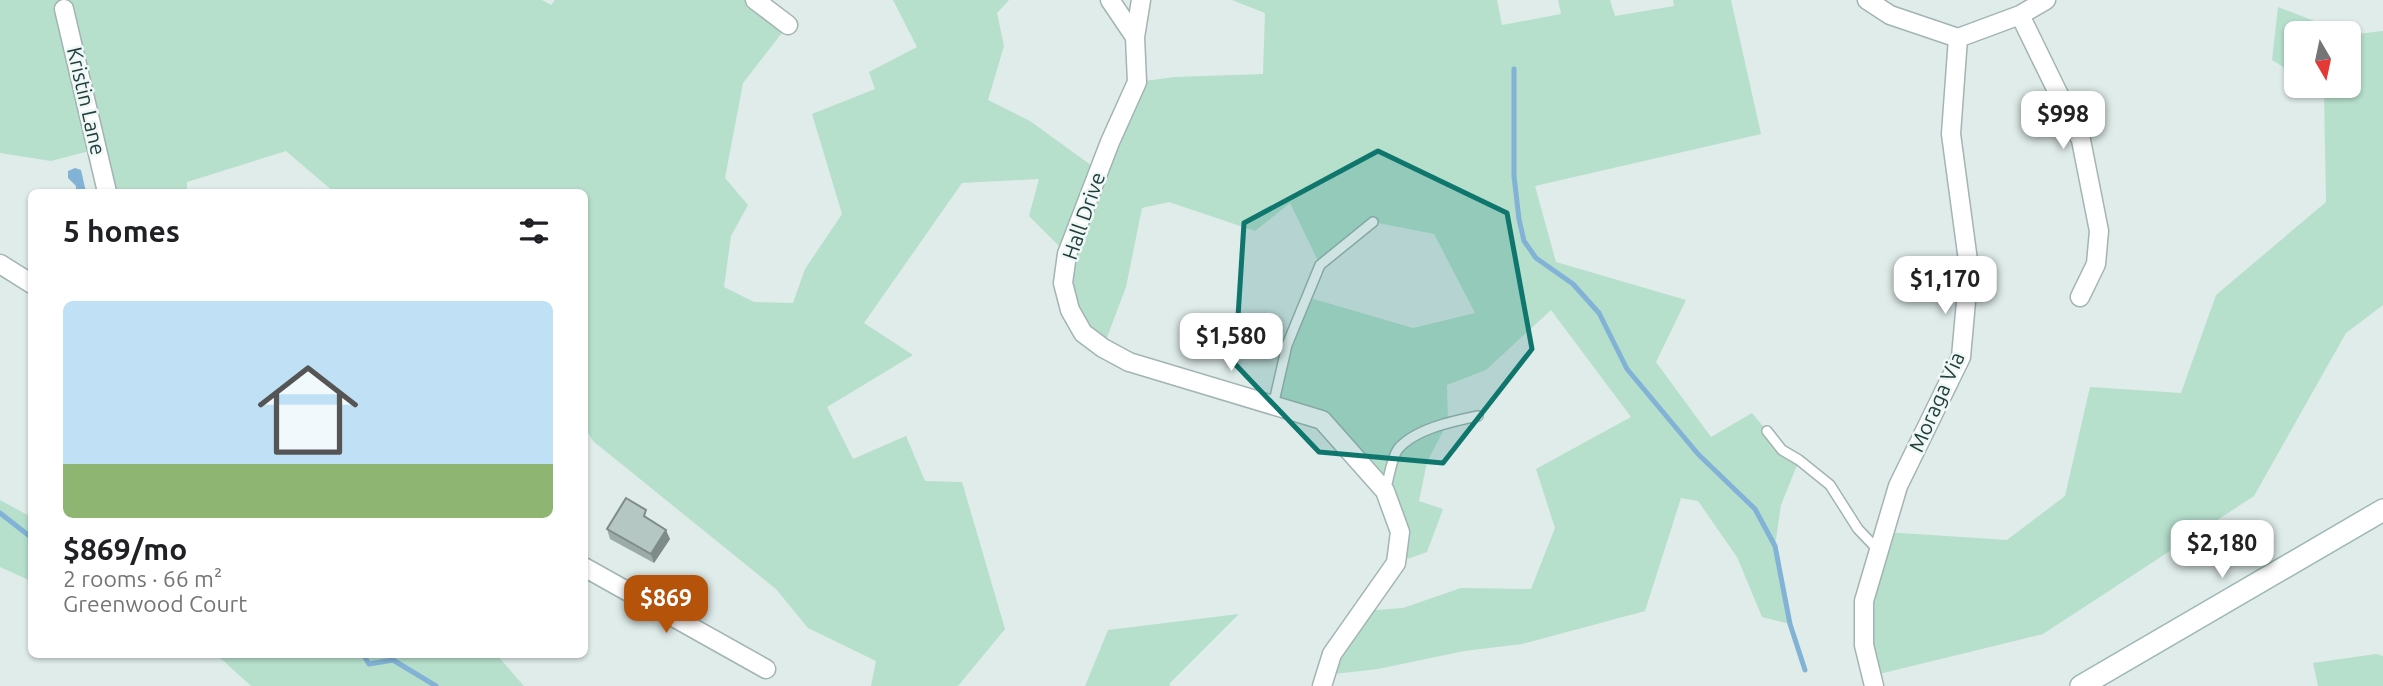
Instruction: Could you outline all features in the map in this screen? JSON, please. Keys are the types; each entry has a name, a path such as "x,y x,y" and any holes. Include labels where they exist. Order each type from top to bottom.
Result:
{"street":[{"path":"755,0 788,25"},
{"path":"1110,0 1135,37"},
{"name":"Hall Drive","path":"1141,0 1135,37 1137,82 1110,142 1067,254 1063,282 1070,310 1083,333 1129,362 1321,420 1385,491 1400,531 1396,563 1332,654 1322,686"},
{"path":"1867,0 1890,15 1958,38 2020,15 2046,0"},
{"name":"Kristin Lane","path":"64,9 106,189"},
{"path":"2020,15 2081,140 2099,230 2096,264 2080,297"},
{"name":"Moraga Via","path":"1874,686 1864,645 1864,601 1898,485 1961,357 1969,268 1951,134 1958,38"},
{"path":"0,264 28,282"},
{"path":"2081,686 2383,510"},
{"path":"588,569 766,669"}],"lane":[{"path":"1273,406 1287,345 1320,265 1373,222"},
{"path":"1385,491 1396,451 1411,439 1448,422 1478,415"},
{"path":"1767,430 1782,450 1830,485 1858,529 1879,551"}],"highlighted area":[{"path":"1378,151 1507,213 1532,349 1443,463 1319,452 1235,364 1244,223"}],"green space":[{"path":"0,0 542,0 551,5 555,0 755,0 788,25 743,83 725,178 748,205 731,236 724,287 754,302 793,303 805,269 842,214 812,114 875,89 869,72 917,47 893,0 1009,0 997,13 1004,46 988,100 1030,121 1099,171 1137,82 1175,77 1263,74 1265,13 1232,0 1497,0 1502,25 1561,14 1558,0 1610,0 1615,16 1674,6 1673,0 1731,0 1761,134 1535,186 1556,262 1686,300 1656,362 1711,437 1752,413 1767,431 1799,460 1781,505 1775,546 1790,624 1762,617 1737,557 1698,501 1681,498 1645,611 1522,644 1464,651 1378,669 1325,675 1362,611 1403,608 1461,588 1531,589 1555,528 1536,469 1631,417 1551,310 1486,370 1447,385 1448,422 1427,462 1419,501 1443,509 1427,552 1396,563 1385,491 1322,420 1273,406 1287,345 1307,297 1413,328 1475,313 1434,234 1373,222 1320,265 1290,203 1255,231 1169,202 1142,208 1126,287 1103,348 1070,310 1067,254 1029,216 1039,179 962,183 864,323 913,355 827,407 853,459 906,436 925,481 962,482 1005,629 958,686 871,686 876,661 808,628 776,589 593,441 588,433 588,189 330,189 286,151 187,182 187,189 106,189 97,149 51,161 0,153"},
{"path":"2278,7 2314,21 2284,21 2284,68 2272,60"},
{"path":"2383,31 2383,305 2346,333 2254,496 2043,634 1871,676 1864,645 1885,532 2007,540 2065,496 2090,387 2181,393 2216,295 2326,202 2324,98 2361,98 2361,34"},
{"path":"0,500 28,515 28,580 0,567"},
{"path":"1239,614 1170,686 1085,686 1108,630"},
{"path":"2376,654 2383,656 2383,686 2318,686 2313,663"},
{"path":"220,658 500,658 524,686 251,686"}],"water":[{"path":"75,168 81,170 85,189 76,189 68,178 68,171"}],"building":[{"path":"626,498 646,510 644,516 666,530 651,554 607,529"}],"waterway":[{"path":"1514,69 1514,176 1524,241 1536,258 1573,284 1599,313 1627,369 1698,454 1755,509 1775,546 1790,624 1805,670"},
{"path":"0,513 28,535"},
{"path":"365,658 369,664 393,660 436,686"}]}
